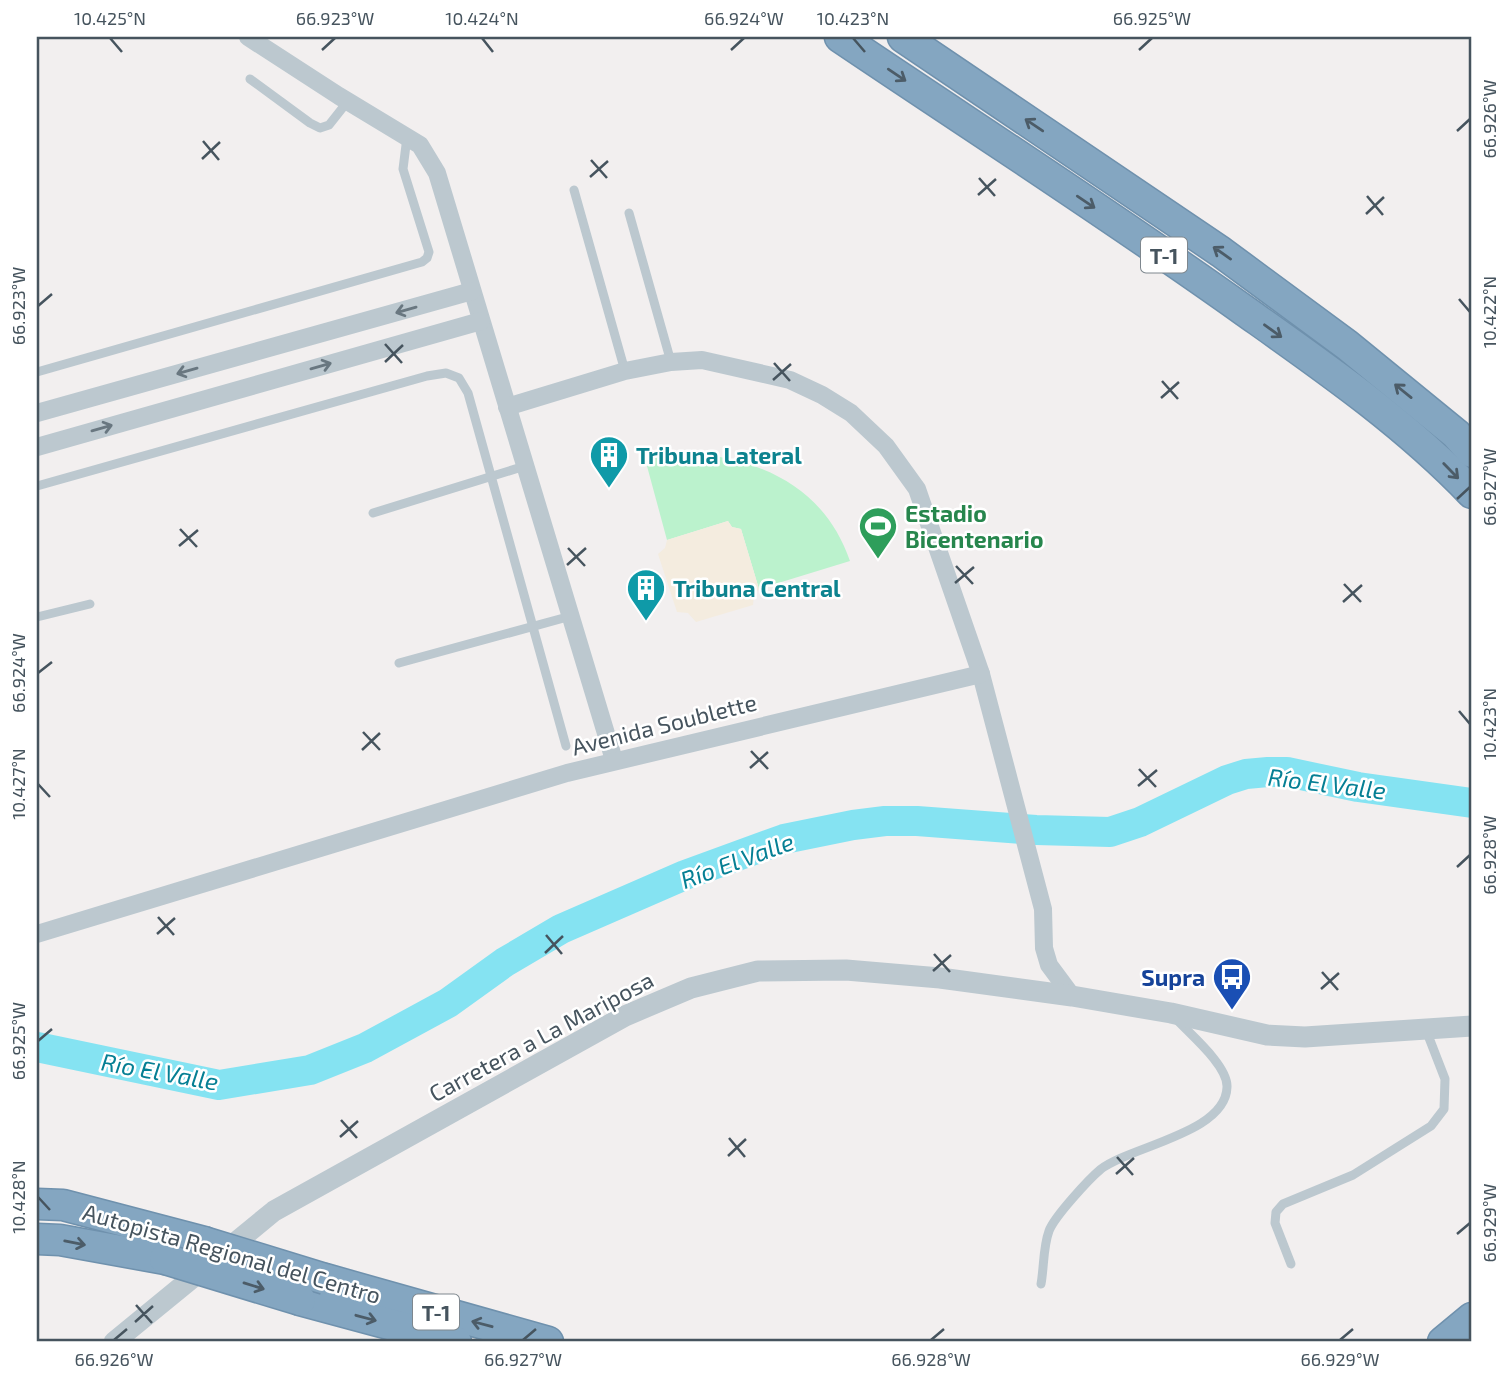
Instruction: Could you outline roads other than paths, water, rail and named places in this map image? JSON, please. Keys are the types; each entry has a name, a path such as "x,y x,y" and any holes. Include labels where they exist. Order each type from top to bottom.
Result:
{"highway":[{"name":"T-1","path":"840,37 1196,276 1328,370 1439,459 1472,493"},
{"name":"T-1","path":"904,37 1242,268 1347,345 1456,433 1472,452"},
{"name":"Autopista Regional del Centro","path":"37,1204 63,1205 204,1242 548,1342"},
{"name":"Autopista Regional del Centro","path":"37,1239 60,1240 165,1259 300,1300 456,1342"},
{"path":"1443,1342 1470,1321"}],"street":[{"path":"248,37 420,145 437,173 614,760"},
{"path":"37,414 472,291"},
{"path":"37,447 481,321"},
{"path":"506,407 625,371 671,362 702,360 790,380 851,413 886,446 917,489 981,674 1043,909 1046,956 1049,965 1072,996"},
{"name":"Avenida Soublette","path":"37,933 614,760 981,674"},
{"name":"Carretera a La Mariposa","path":"114,1342 274,1211 603,1028 691,988 758,971 846,971 940,978 1171,1013 1268,1035 1304,1037 1472,1026"}],"lane":[{"path":"250,79 320,128 329,124 348,101"},
{"path":"37,372 422,262 429,252 403,169 407,137"},
{"path":"575,190 625,371"},
{"path":"629,213 671,362"},
{"path":"37,486 427,376 446,373 459,378 468,393 566,746"},
{"path":"373,513 525,467"},
{"path":"37,617 90,604"},
{"path":"399,663 571,616"},
{"path":"1041,1284 1049,1230 1079,1191 1102,1168 1185,1132 1212,1116 1223,1101 1227,1087 1222,1068 1171,1013"},
{"path":"1291,1264 1275,1223 1276,1212 1283,1205 1353,1175 1432,1126 1444,1109 1445,1079 1426,1030"}],"waterway":[{"name":"Río El Valle","path":"37,1047 219,1085 310,1070 365,1048 448,1003 505,962 561,929 685,875 784,839 853,825 917,821 1036,830 1110,832 1140,822 1227,780 1246,774 1268,772 1287,772 1358,787 1472,803"}],"place":[{"name":"Tribuna Lateral","path":"609,489"},
{"name":"Estadio Bicentenario","path":"878,560"},
{"name":"Tribuna Central","path":"646,622"},
{"name":"Supra","path":"1232,1011"}]}
